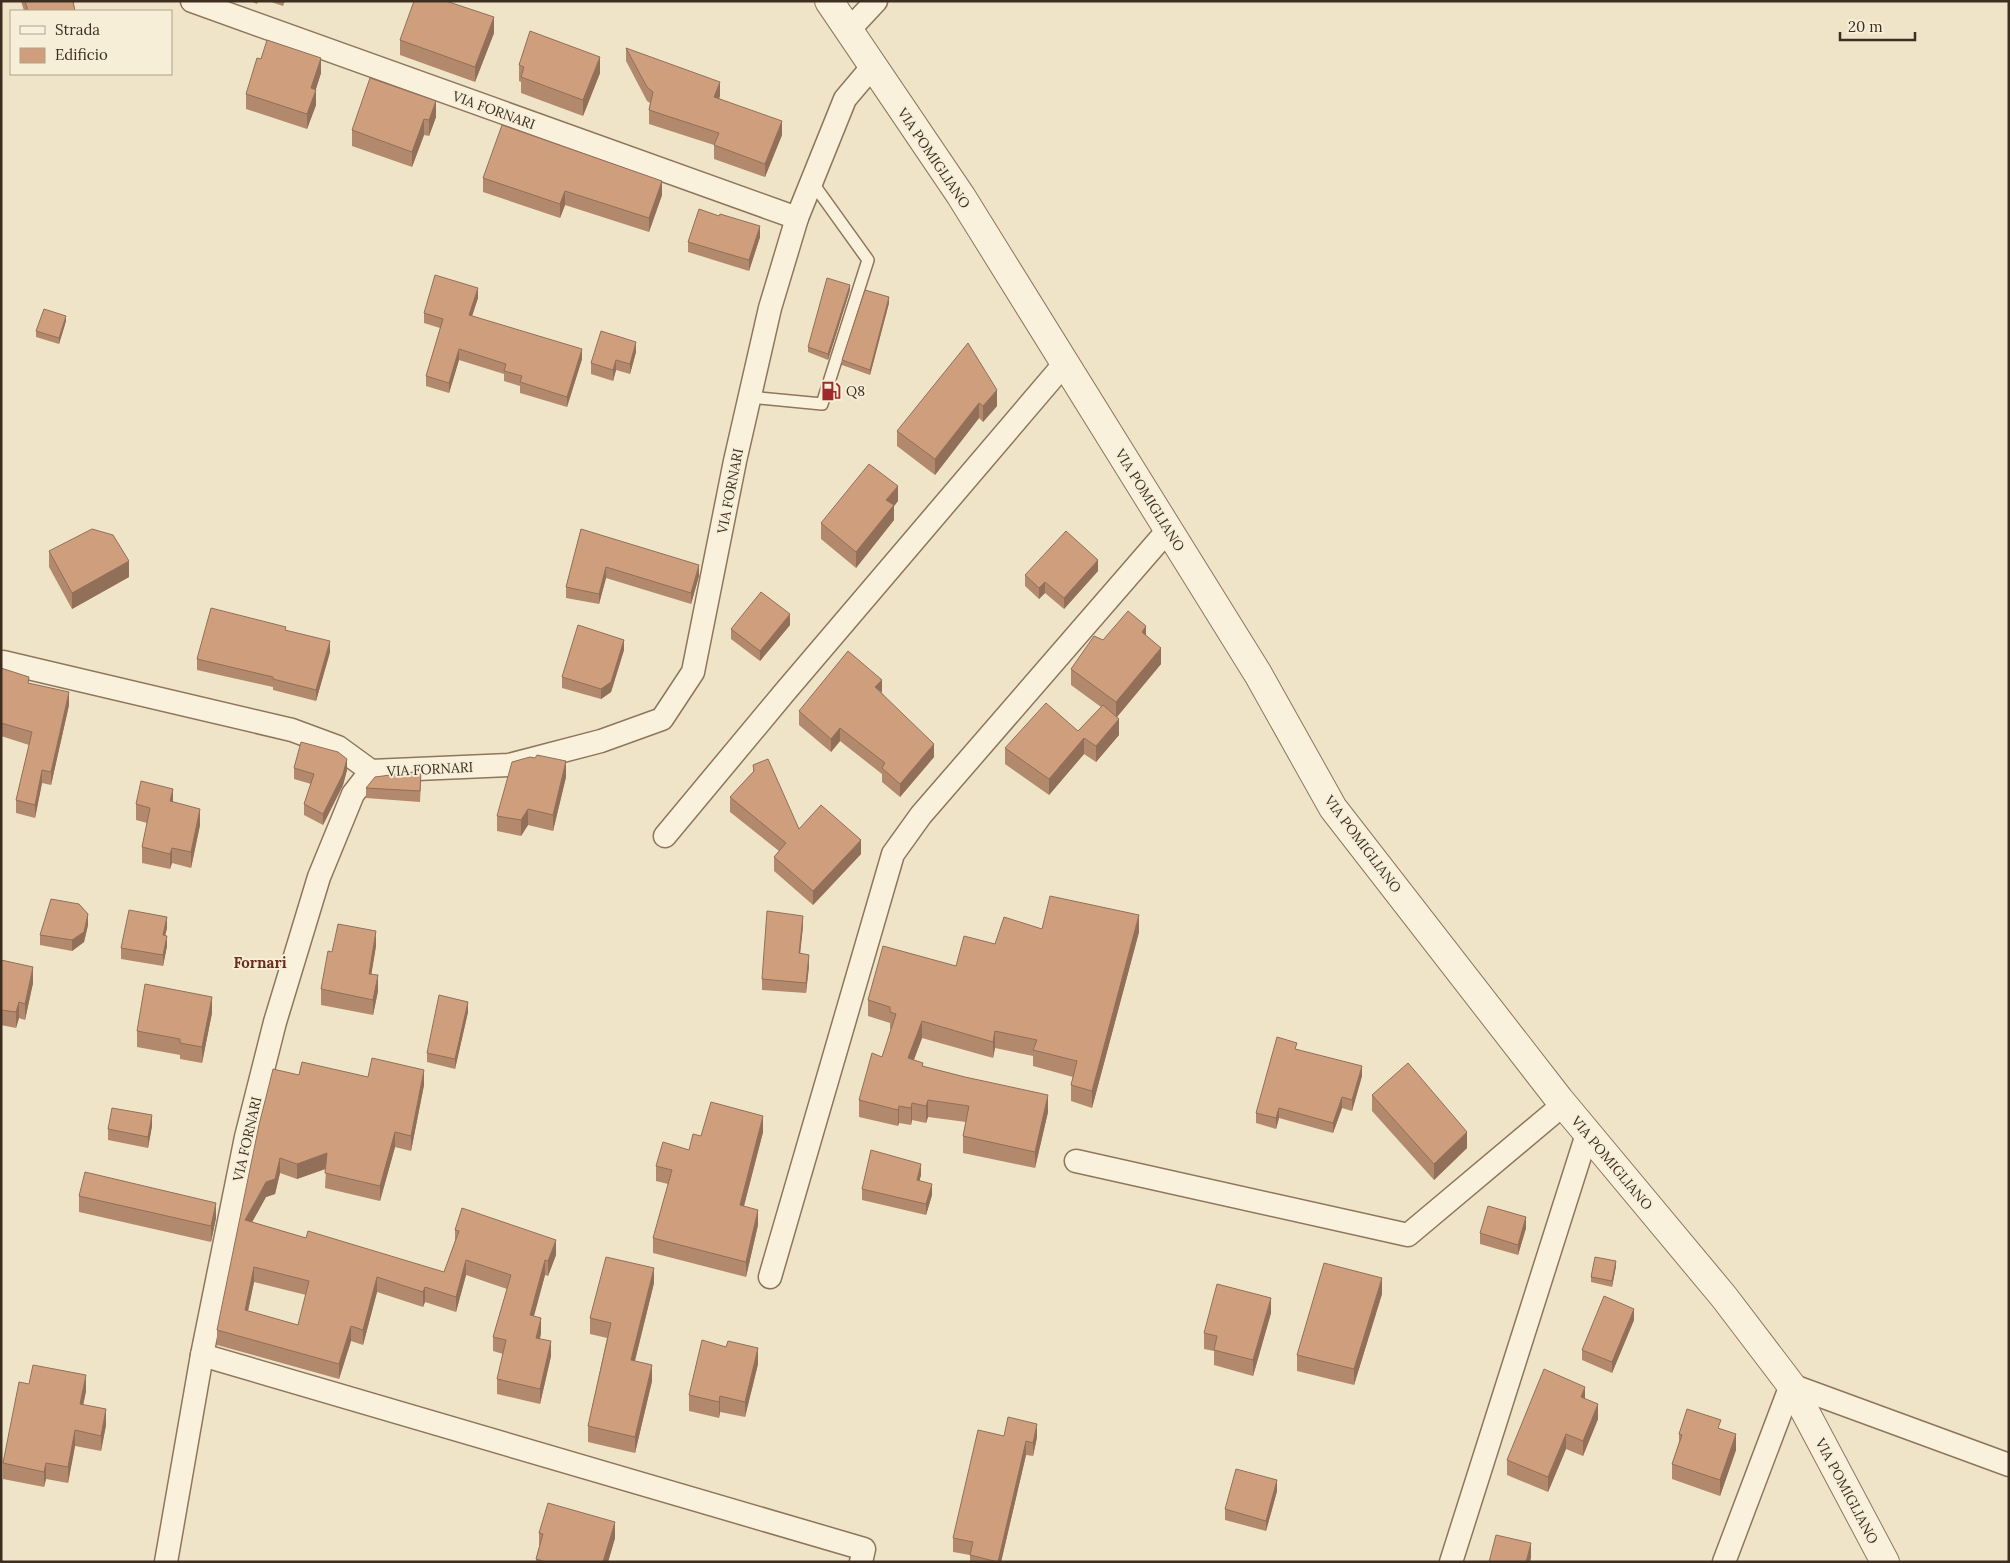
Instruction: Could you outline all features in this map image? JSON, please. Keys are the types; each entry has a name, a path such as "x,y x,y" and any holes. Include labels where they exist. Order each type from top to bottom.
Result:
{"street":[{"name":"VIA FORNARI","path":"192,1 797,218"},
{"name":"VIA POMIGLIANO","path":"829,1 961,196 1258,674 1333,808 1564,1104 1724,1297 1791,1385 1886,1562"},
{"path":"849,30 876,1"},
{"name":"VIA FORNARI","path":"166,1562 202,1355 246,1137 275,1022 319,877 353,794 371,771 509,765 601,741 662,719 693,672 770,308 797,218 846,99 872,66"},
{"path":"665,836 1065,363"},
{"path":"770,1277 893,854 921,815 1168,530"},
{"path":"3,662 292,730 338,747 371,771"},
{"path":"1076,1161 1408,1234 1564,1104"},
{"path":"1451,1562 1588,1134"},
{"path":"202,1355 864,1549 861,1562"},
{"path":"1724,1562 1791,1385 2009,1465"}],"lane":[{"path":"750,397 822,404 868,260 812,182"}],"building":[{"path":"25,1 73,1 75,10 28,10"},
{"path":"414,1 446,1 494,17 475,67 400,40"},
{"path":"530,31 600,57 583,100 521,77 524,67 519,65"},
{"path":"267,40 321,58 311,88 316,90 307,114 246,94 257,58 261,59"},
{"path":"626,48 720,82 714,97 782,121 765,164 714,145 719,133 649,110 653,92 647,87"},
{"path":"370,78 436,101 429,120 424,119 412,152 352,130"},
{"path":"502,125 662,181 649,218 565,191 560,204 483,178"},
{"path":"699,209 760,226 749,260 688,242"},
{"path":"435,275 478,288 469,315 582,349 567,397 520,382 522,376 504,371 506,364 459,349 449,383 426,376 443,319 424,313"},
{"path":"827,278 850,285 828,354 808,347"},
{"path":"865,290 889,297 870,370 842,360"},
{"path":"44,309 66,316 59,338 36,331"},
{"path":"601,331 636,342 630,364 616,360 613,370 591,363"},
{"path":"968,343 997,390 983,406 979,403 935,459 897,431"},
{"path":"869,464 898,486 886,500 894,505 856,552 821,523"},
{"path":"92,529 113,535 129,561 72,593 49,551"},
{"path":"581,529 699,565 691,593 606,567 599,594 566,587"},
{"path":"1066,531 1098,560 1064,598 1045,582 1039,588 1025,575"},
{"path":"761,592 790,614 760,651 731,629"},
{"path":"211,608 286,627 285,630 330,641 316,690 273,679 273,677 197,659"},
{"path":"1128,611 1146,626 1142,632 1161,648 1116,702 1071,669 1094,636 1103,640"},
{"path":"578,625 624,640 611,682 601,689 562,677"},
{"path":"848,651 882,680 875,687 934,744 900,784 882,768 885,763 840,728 831,739 799,711"},
{"path":"1,668 29,677 28,683 69,692 51,772 42,770 35,805 16,800 32,732 1,723"},
{"path":"1046,703 1078,731 1103,705 1119,719 1096,746 1084,738 1049,779 1005,748"},
{"path":"301,742 338,752 347,759 343,774 323,814 304,804 314,774 294,768"},
{"path":"537,755 566,761 553,815 528,809 521,820 497,816 512,762 530,757 535,758"},
{"path":"768,759 799,829 821,805 861,840 813,891 774,857 786,843 730,797 754,771 753,765"},
{"path":"421,771 420,791 366,788 375,777"},
{"path":"141,781 173,789 170,801 200,809 191,852 172,848 170,854 142,847 150,808 136,804"},
{"path":"1050,896 1139,915 1092,1091 1071,1085 1077,1061 1033,1050 1037,1040 995,1031 993,1042 922,1021 908,1058 923,1063 922,1066 1048,1095 1035,1152 963,1136 969,1106 928,1100 926,1106 912,1103 911,1108 899,1106 898,1110 859,1100 872,1053 882,1057 896,1014 890,1012 890,1007 868,1000 883,946 956,966 964,936 995,944 1004,917 1042,929"},
{"path":"51,899 79,904 88,914 84,932 72,940 40,935"},
{"path":"129,910 167,917 163,935 167,936 163,955 121,948"},
{"path":"767,911 803,916 799,953 809,955 806,983 762,979"},
{"path":"338,924 376,931 369,974 378,975 373,1000 321,989 328,951 332,952"},
{"path":"1,960 33,967 25,1004 19,1002 16,1012 1,1010"},
{"path":"145,984 212,997 202,1047 180,1043 180,1039 137,1031"},
{"path":"439,995 468,1002 455,1059 427,1053"},
{"path":"1277,1037 1297,1043 1295,1049 1362,1066 1352,1100 1342,1097 1333,1123 1279,1108 1276,1118 1256,1113"},
{"path":"372,1058 424,1070 411,1136 395,1132 380,1186 325,1173 327,1153 297,1164 280,1158 275,1179 266,1182 245,1220 306,1238 308,1231 444,1272 459,1231 455,1230 462,1208 556,1240 548,1261 545,1260 530,1315 541,1318 536,1338 551,1341 540,1389 497,1379 506,1340 493,1337 511,1275 466,1260 456,1297 425,1287 423,1292 377,1277 363,1330 351,1326 339,1364 217,1330 259,1125 273,1069 299,1075 302,1062 368,1077","holes":["254,1267 309,1281 298,1325 245,1310"]},
{"path":"1408,1063 1467,1132 1434,1164 1372,1095"},
{"path":"711,1102 763,1116 740,1205 758,1210 746,1262 653,1238 672,1170 656,1166 663,1142 689,1150 693,1134 701,1136"},
{"path":"112,1108 152,1115 148,1137 108,1129"},
{"path":"871,1150 921,1164 917,1180 932,1184 926,1204 862,1189"},
{"path":"85,1172 216,1203 211,1226 79,1196"},
{"path":"1488,1206 1526,1217 1518,1245 1480,1233"},
{"path":"606,1257 654,1268 631,1360 652,1365 635,1437 588,1426 611,1323 590,1318"},
{"path":"1595,1257 1616,1261 1612,1281 1591,1277"},
{"path":"1324,1263 1382,1278 1354,1369 1297,1355"},
{"path":"1217,1284 1271,1298 1253,1360 1214,1350 1217,1336 1204,1333"},
{"path":"1604,1296 1634,1309 1612,1362 1582,1350"},
{"path":"702,1340 726,1347 728,1341 758,1348 745,1402 720,1396 719,1402 689,1395"},
{"path":"33,1365 86,1375 80,1404 106,1409 101,1436 75,1430 68,1467 46,1463 44,1472 3,1463 19,1382 29,1384"},
{"path":"1544,1369 1585,1387 1581,1397 1598,1404 1583,1441 1566,1434 1548,1477 1507,1460"},
{"path":"1687,1409 1721,1420 1718,1428 1736,1434 1720,1480 1672,1464 1682,1435 1679,1434"},
{"path":"1008,1417 1037,1424 1033,1443 1026,1441 998,1562 970,1555 973,1542 953,1538 978,1430 1004,1436"},
{"path":"1236,1469 1277,1480 1266,1521 1225,1509"},
{"path":"548,1503 615,1522 603,1562 546,1562 536,1559 543,1534 539,1533"},
{"path":"1496,1535 1531,1543 1526,1562 1489,1562"}],"place":[{"name":"Q8","path":"831,391"}],"district":[{"name":"Fornari","path":"260,963"}]}
